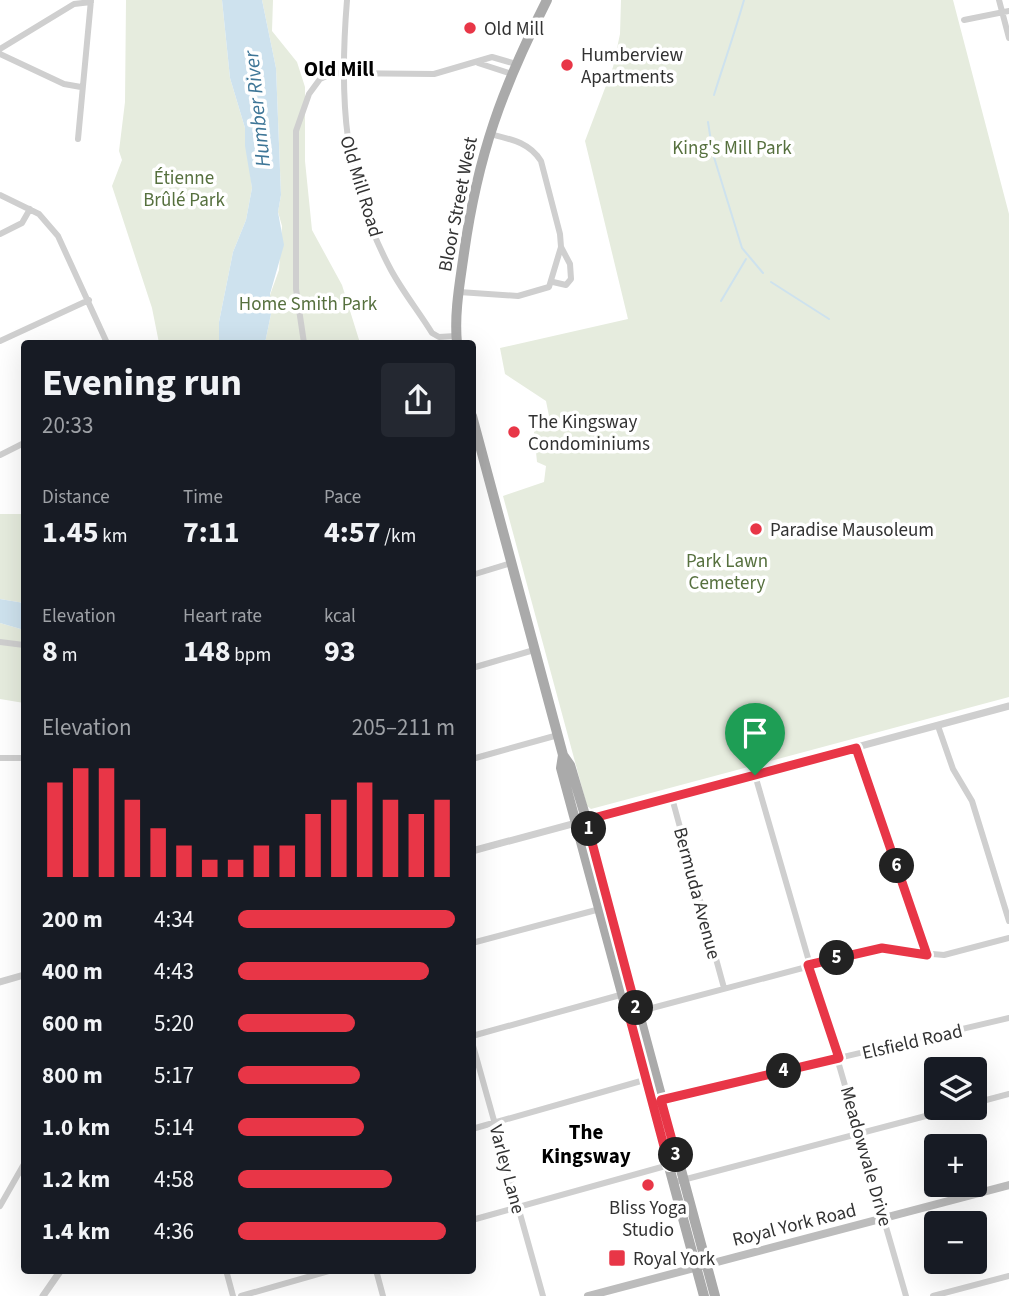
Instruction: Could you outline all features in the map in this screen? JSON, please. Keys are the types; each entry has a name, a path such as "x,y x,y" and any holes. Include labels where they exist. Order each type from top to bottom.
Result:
{"main road":[{"name":"Bloor Street West","path":"456,340 459,292 474,188 488,133 514,69 547,0"},
{"path":"476,431 563,755 561,768 581,821 701,1264 715,1296"},
{"name":"Royal York Road","path":"588,1296 610,1293 701,1264 1009,1185"},
{"path":"701,1264 704,1296"}],"street":[{"name":"Old Mill Road","path":"347,0 342,72 347,144 382,251 432,333 456,340"},
{"path":"999,0 1006,12 1009,38"},
{"path":"0,51 74,4 91,1 78,139"},
{"path":"964,20 1006,12"},
{"path":"0,51 64,84 81,87"},
{"path":"304,340 296,289 296,131 299,116 315,85 329,74 342,72 423,75 476,62 514,69"},
{"path":"488,133 523,144 534,150 541,161 571,279 566,285 553,282"},
{"path":"0,195 30,209 58,236 106,340"},
{"path":"0,234 22,223 30,209"},
{"path":"459,292 518,296 541,290 553,282 561,247"},
{"path":"0,341 89,300"},
{"path":"0,456 21,445"},
{"path":"476,574 511,564"},
{"path":"0,642 21,645"},
{"path":"476,667 534,650"},
{"path":"476,850 1009,706"},
{"path":"938,726 953,769 972,801 1008,916"},
{"path":"476,758 558,736"},
{"path":"856,748 927,955"},
{"path":"0,758 21,758"},
{"name":"Meadowvale Drive","path":"755,775 906,1296"},
{"name":"Bermuda Avenue","path":"672,798 724,988"},
{"path":"476,942 604,908"},
{"path":"633,1013 808,965 882,948 944,955 1009,938"},
{"path":"0,982 21,976"},
{"path":"476,1035 627,993"},
{"name":"Elsfield Road","path":"657,1101 1009,1018"},
{"name":"Varley Lane","path":"476,1056 543,1296"},
{"path":"476,1128 650,1078"},
{"path":"987,1100 1009,1094"},
{"path":"679,1181 924,1116"},
{"path":"476,1219 673,1163"},
{"path":"1,1201 21,1169"},
{"path":"43,1296 58,1274"},
{"path":"227,1274 233,1296"},
{"path":"241,1296 318,1274"},
{"path":"377,1274 383,1296"},
{"path":"933,1296 1009,1276"}],"green space":[{"name":"Étienne Brûlé Park","path":"126,0 222,0 230,78 245,128 252,188 246,220 233,252 219,322 219,340 158,340 152,308 112,186 122,160 119,151 125,102"},
{"name":"Home Smith Park","path":"262,0 273,0 272,31 297,62 305,87 305,161 312,230 342,285 359,340 266,340 271,314 270,295 279,270 282,226 278,212 281,195 276,68"},
{"name":"Park Lawn Cemetery","path":"621,0 953,0 1009,214 1009,697 591,809 587,806 503,496 544,482 546,466 537,462 534,432 549,416 546,401 505,374 500,348 628,319 585,141 613,67 620,34"},
{"path":"0,514 21,514 21,602 0,599"},
{"path":"0,623 21,629 21,702 0,699"}],"water":[{"name":"Humber River","path":"222,0 262,0 276,68 281,195 278,212 284,245 270,294 271,314 266,340 219,340 219,322 233,252 246,220 252,188 245,128 230,78"},
{"path":"0,599 21,602 21,629 0,623"}],"waterway":[{"path":"714,95 744,0"},
{"path":"708,122 713,154 742,248 763,273"},
{"path":"721,301 746,259"},
{"path":"771,282 829,319"}],"place":[{"name":"Old Mill","path":"470,28"},
{"name":"Humberview Apartments","path":"567,65"},
{"name":"The Kingsway Condominiums","path":"514,432"},
{"name":"Paradise Mausoleum","path":"756,529"},
{"name":"Bliss Yoga Studio","path":"648,1185"},
{"name":"Royal York","path":"617,1258"}],"district":[{"name":"Old Mill","path":"339,69"},
{"name":"The Kingsway","path":"586,1144"}],"route":[{"path":"856,748 927,955 882,948 808,965 839,1058 661,1100 678,1162 669,1165 629,1015 637,1012 586,820 755,775 856,748"}],"park label":[{"name":"King's Mill Park","path":"732,147"}]}
